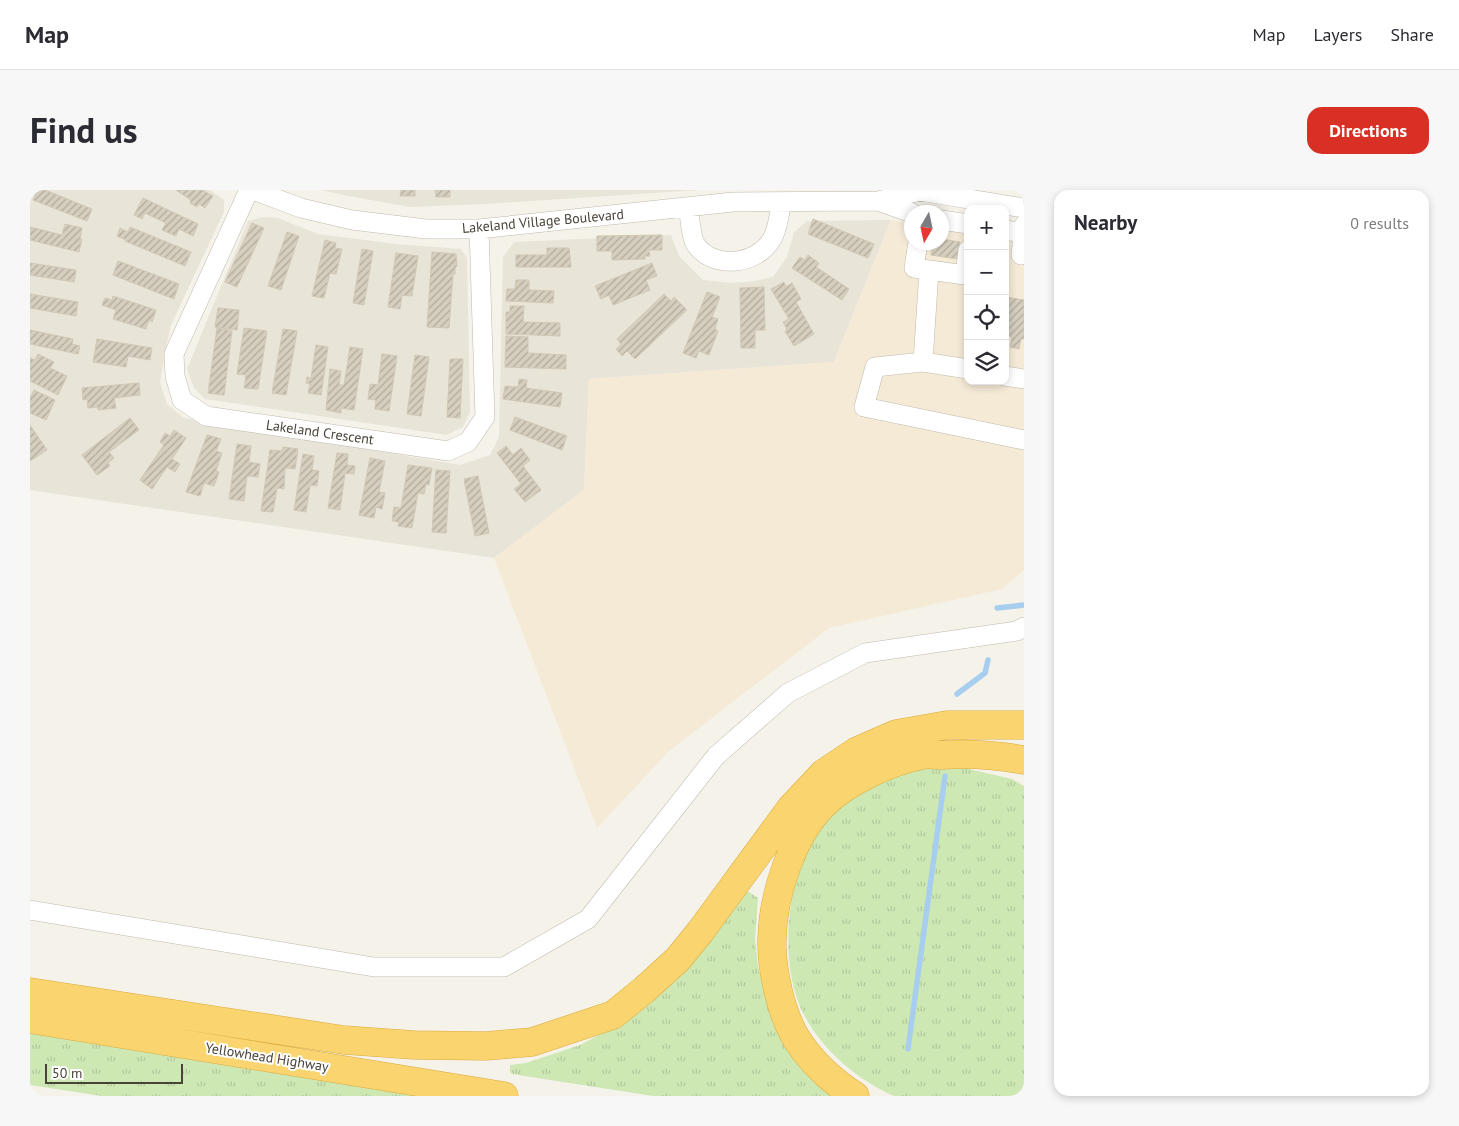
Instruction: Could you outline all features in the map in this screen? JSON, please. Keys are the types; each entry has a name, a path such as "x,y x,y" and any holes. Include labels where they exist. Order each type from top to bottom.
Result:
{"highway":[{"path":"30,992 344,1040 414,1045 486,1046 532,1042 613,1015 644,990 678,959 700,932 791,808 824,773 857,751 896,734 947,725 1024,725"},
{"path":"972,726 1023,754"},
{"path":"855,1096 819,1068 796,1038 775,978 772,940 775,909 786,870 799,836 824,804 846,787 879,769 922,755 1023,754"},
{"name":"Yellowhead Highway","path":"30,1019 504,1096"}],"street":[{"name":"Lakeland Village Boulevard","path":"251,190 301,208 352,220 426,228 479,229 688,207 733,196 782,202 878,201 920,191 1024,208"},
{"name":"Lakeland Crescent","path":"251,190 174,354 175,376 182,400 206,416 448,451 468,442 485,417 479,229"},
{"name":"Lakeland Village Boulevard","path":"878,201 904,210"},
{"path":"688,207 694,243 708,257 728,262 751,258 764,249 773,238 782,202"},
{"path":"949,221 964,223"},
{"path":"1017,254 1024,233 1024,225"},
{"path":"1009,231 1024,233"},
{"path":"917,250 914,268 964,275"},
{"path":"923,362 929,270"},
{"path":"964,368 923,362 875,368 864,407 1024,440"},
{"path":"1009,377 1024,379"},
{"path":"30,910 374,967 504,967 588,920 716,756 788,693 865,653 1017,630 1024,627"}],"shaded area":[{"path":"30,190 210,190 224,200 224,212 171,325 165,352 160,382 167,404 184,418 460,465 490,455 499,437 503,257 514,242 671,235 679,256 703,280 731,283 773,277 787,257 794,232 807,221 891,220 834,362 589,379 584,490 494,558 30,490"},
{"path":"322,190 700,190 410,207"},
{"path":"263,217 278,218 318,234 396,244 461,249 467,258 470,412 463,427 447,435 205,399 194,388 187,369 248,221"},
{"path":"891,220 904,223 904,250 949,250 949,230 964,233 964,385 1009,385 1009,241 1024,244 1024,570 1002,589 829,628 669,751 597,828 494,558 584,490 589,379 834,362"}],"green space":[{"path":"951,765 1012,779 1024,786 1024,1096 894,1096 878,1088 847,1067 833,1054 810,1025 801,1009 795,992 790,967 788,941 795,887 803,861 814,837 829,815 849,795 896,773 917,767"},
{"path":"746,890 758,898 755,939 758,966 765,997 772,1016 836,1096 653,1096 512,1074 510,1072 510,1065 526,1063 580,1045 624,1022"},
{"path":"30,1032 426,1096 102,1096 30,1085"}],"building":[{"path":"37,190 45,190 92,209 87,221 33,200"},
{"path":"176,190 202,190 213,196 205,208 199,204 197,207 190,203 191,200"},
{"path":"401,190 415,190 415,196 400,196"},
{"path":"435,190 450,190 450,197 436,197"},
{"path":"143,198 198,224 193,236 179,229 176,236 162,230 166,223 145,213 142,219 134,215"},
{"path":"813,219 874,244 868,258 808,234"},
{"path":"252,223 264,228 237,287 225,282"},
{"path":"65,224 82,228 79,252 30,240 30,227 62,235"},
{"path":"130,227 191,252 185,266 117,236 120,228 128,232"},
{"path":"287,232 299,236 281,290 268,286"},
{"path":"662,235 662,250 649,250 650,256 645,256 645,259 612,260 612,251 597,251 597,236"},
{"path":"325,240 336,243 335,248 342,249 336,274 330,273 324,298 312,296"},
{"path":"949,240 960,242 957,259 931,255 932,250 949,250"},
{"path":"547,248 569,248 571,267 516,267 516,255 547,255"},
{"path":"362,249 373,251 364,305 353,303"},
{"path":"432,252 456,254 457,266 455,274 453,274 449,328 427,327"},
{"path":"396,253 418,256 412,296 402,295 400,309 388,307"},
{"path":"808,255 819,263 816,267 849,289 842,300 792,268 800,257 805,260"},
{"path":"118,261 179,284 174,299 113,275"},
{"path":"30,263 76,270 74,282 30,275"},
{"path":"652,263 657,276 646,280 650,290 613,305 609,295 601,299 595,286"},
{"path":"516,280 529,280 529,290 554,291 553,303 506,301 507,289 515,289"},
{"path":"784,282 786,287 792,283 801,299 796,302 814,334 794,346 785,331 787,329 783,322 789,319 771,289"},
{"path":"764,287 765,330 755,330 755,348 741,348 740,288"},
{"path":"707,292 720,297 712,317 718,319 715,329 718,331 709,355 699,351 696,358 683,353"},
{"path":"30,294 78,302 76,316 30,308"},
{"path":"664,294 671,301 674,297 687,310 635,359 627,351 622,356 616,349 621,344 617,339"},
{"path":"113,296 156,310 152,322 149,320 146,329 113,319 116,310 102,305 105,298 112,300"},
{"path":"1009,298 1024,300 1024,339 1021,339 1019,349 1010,347 1012,337 1009,337"},
{"path":"510,306 524,306 523,322 560,323 560,336 506,334 506,312 510,312"},
{"path":"218,308 239,310 237,330 215,327"},
{"path":"217,328 232,331 224,395 208,393"},
{"path":"244,328 267,331 258,389 244,388 246,375 237,374"},
{"path":"283,329 297,331 286,395 272,393"},
{"path":"30,330 73,339 72,344 80,346 78,354 30,344"},
{"path":"506,336 528,337 528,353 566,355 566,369 505,367"},
{"path":"97,339 152,348 150,360 128,356 126,367 93,362"},
{"path":"316,345 328,347 321,395 308,393 310,384 306,383 307,377 311,378"},
{"path":"350,347 363,349 354,410 341,408 341,413 326,410 330,369 341,371 339,385 344,385"},
{"path":"38,354 54,362 50,368 67,376 58,395 30,381 30,358 35,360"},
{"path":"382,354 397,356 389,411 375,409 376,400 368,399 370,384 378,385"},
{"path":"415,355 429,357 421,416 407,414"},
{"path":"450,359 463,359 460,418 447,417"},
{"path":"519,379 527,380 526,388 562,393 560,407 503,399 505,386 518,387"},
{"path":"139,383 140,395 114,398 116,408 98,410 98,407 88,408 87,399 83,400 82,388"},
{"path":"34,390 55,400 46,420 30,413 30,398"},
{"path":"515,417 567,436 562,450 510,430"},
{"path":"130,418 139,430 109,452 114,458 108,463 110,466 97,475 82,455"},
{"path":"30,425 47,450 30,461"},
{"path":"174,430 186,438 172,459 180,464 175,472 167,467 152,489 140,480 164,445 160,442 165,433 170,436"},
{"path":"207,435 221,439 216,451 222,453 216,471 219,472 214,486 204,483 200,496 186,492"},
{"path":"237,444 251,446 249,462 260,464 258,477 247,476 244,501 229,499"},
{"path":"506,446 513,455 521,448 530,460 523,466 541,490 525,502 514,489 521,484 497,453"},
{"path":"283,447 298,449 295,469 285,468 284,489 277,488 273,512 261,511 270,450 282,451"},
{"path":"337,453 348,454 347,465 355,466 354,474 345,473 340,510 328,508"},
{"path":"303,454 314,456 312,470 319,471 317,486 310,485 306,512 294,510"},
{"path":"370,458 385,461 379,492 385,493 382,509 376,507 374,518 359,515"},
{"path":"408,465 432,468 429,485 426,484 424,494 418,493 412,528 398,526 399,522 392,521 394,507 401,508"},
{"path":"436,470 450,471 446,533 432,532"},
{"path":"478,476 489,533 475,536 464,479"}],"waterway":[{"path":"997,608 1024,605"},
{"path":"957,694 985,673 988,660"},
{"path":"908,1049 945,776"}]}
